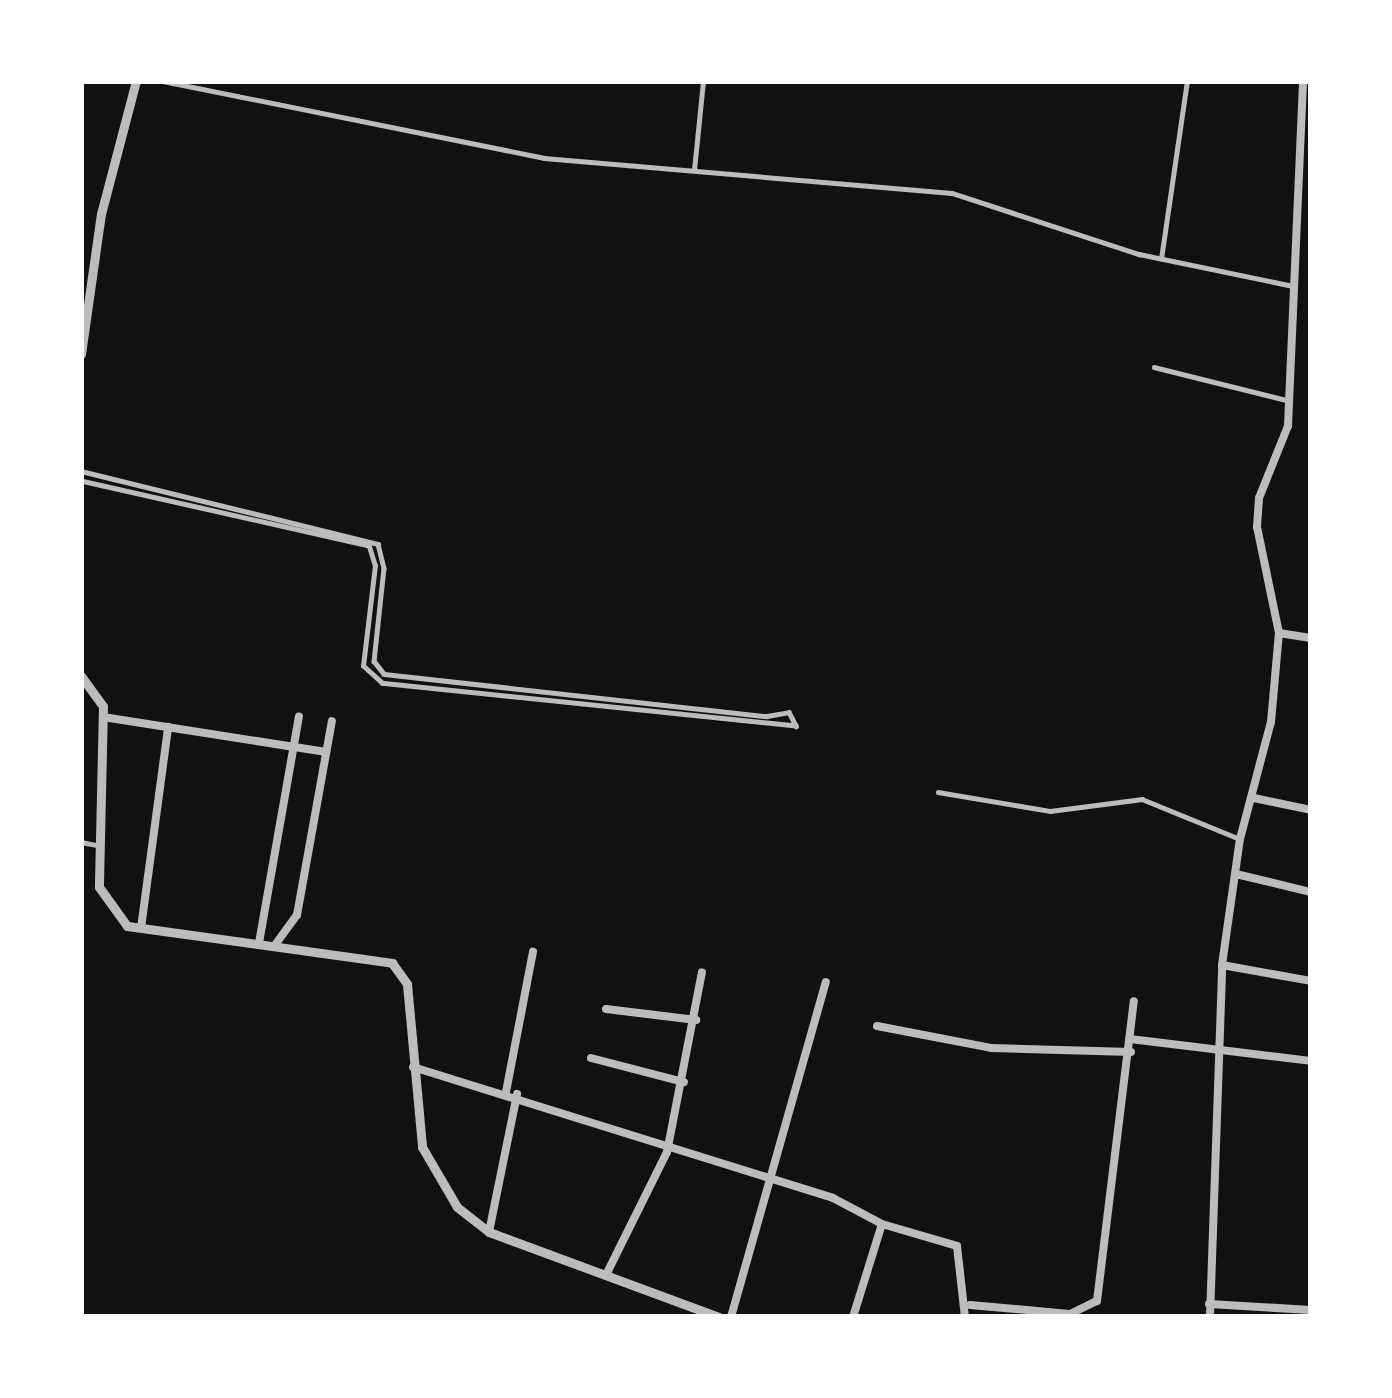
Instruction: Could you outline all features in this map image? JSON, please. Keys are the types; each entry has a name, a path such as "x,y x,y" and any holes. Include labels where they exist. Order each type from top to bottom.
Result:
{"street":[{"path":"81,354 100,214 136,81"},
{"path":"1210,1317 1222,965 1240,875 1240,839 1255,798 1279,633 1257,527 1290,401 1303,81"},
{"path":"1279,633 1311,638"},
{"path":"81,676 103,717 97,845 108,907 127,926 376,958 400,969 422,1147 457,1207 489,1232 719,1317"},
{"path":"259,943 299,716"},
{"path":"103,717 326,752"},
{"path":"275,945 297,915 332,721"},
{"path":"142,928 168,727"},
{"path":"1255,798 1311,810"},
{"path":"1240,875 1311,892"},
{"path":"489,1232 533,952"},
{"path":"1222,965 1311,981"},
{"path":"607,1274 667,1151 702,972"},
{"path":"731,1317 774,1180 826,982"},
{"path":"970,1305 1070,1314 1096,1300 1134,1001"},
{"path":"605,1009 696,1020"},
{"path":"877,1026 992,1048 1131,1052"},
{"path":"1130,1039 1220,1044 1311,1061"},
{"path":"591,1058 684,1082"},
{"path":"413,1067 512,1093 667,1151 833,1198 882,1224 957,1246 970,1305 965,1317"},
{"path":"853,1317 882,1224"},
{"path":"1209,1304 1311,1310"}],"lane":[{"path":"163,81 544,158 952,193 1161,259 1293,286"},
{"path":"694,170 703,81"},
{"path":"1161,259 1186,81"},
{"path":"1154,367 1290,401"},
{"path":"81,471 378,544 384,568 374,661 384,674 772,717 789,712 796,726 382,682 363,666 375,566 369,546 81,481"},
{"path":"938,792 1050,811 1142,799 1240,839"},
{"path":"81,842 97,845"}]}
